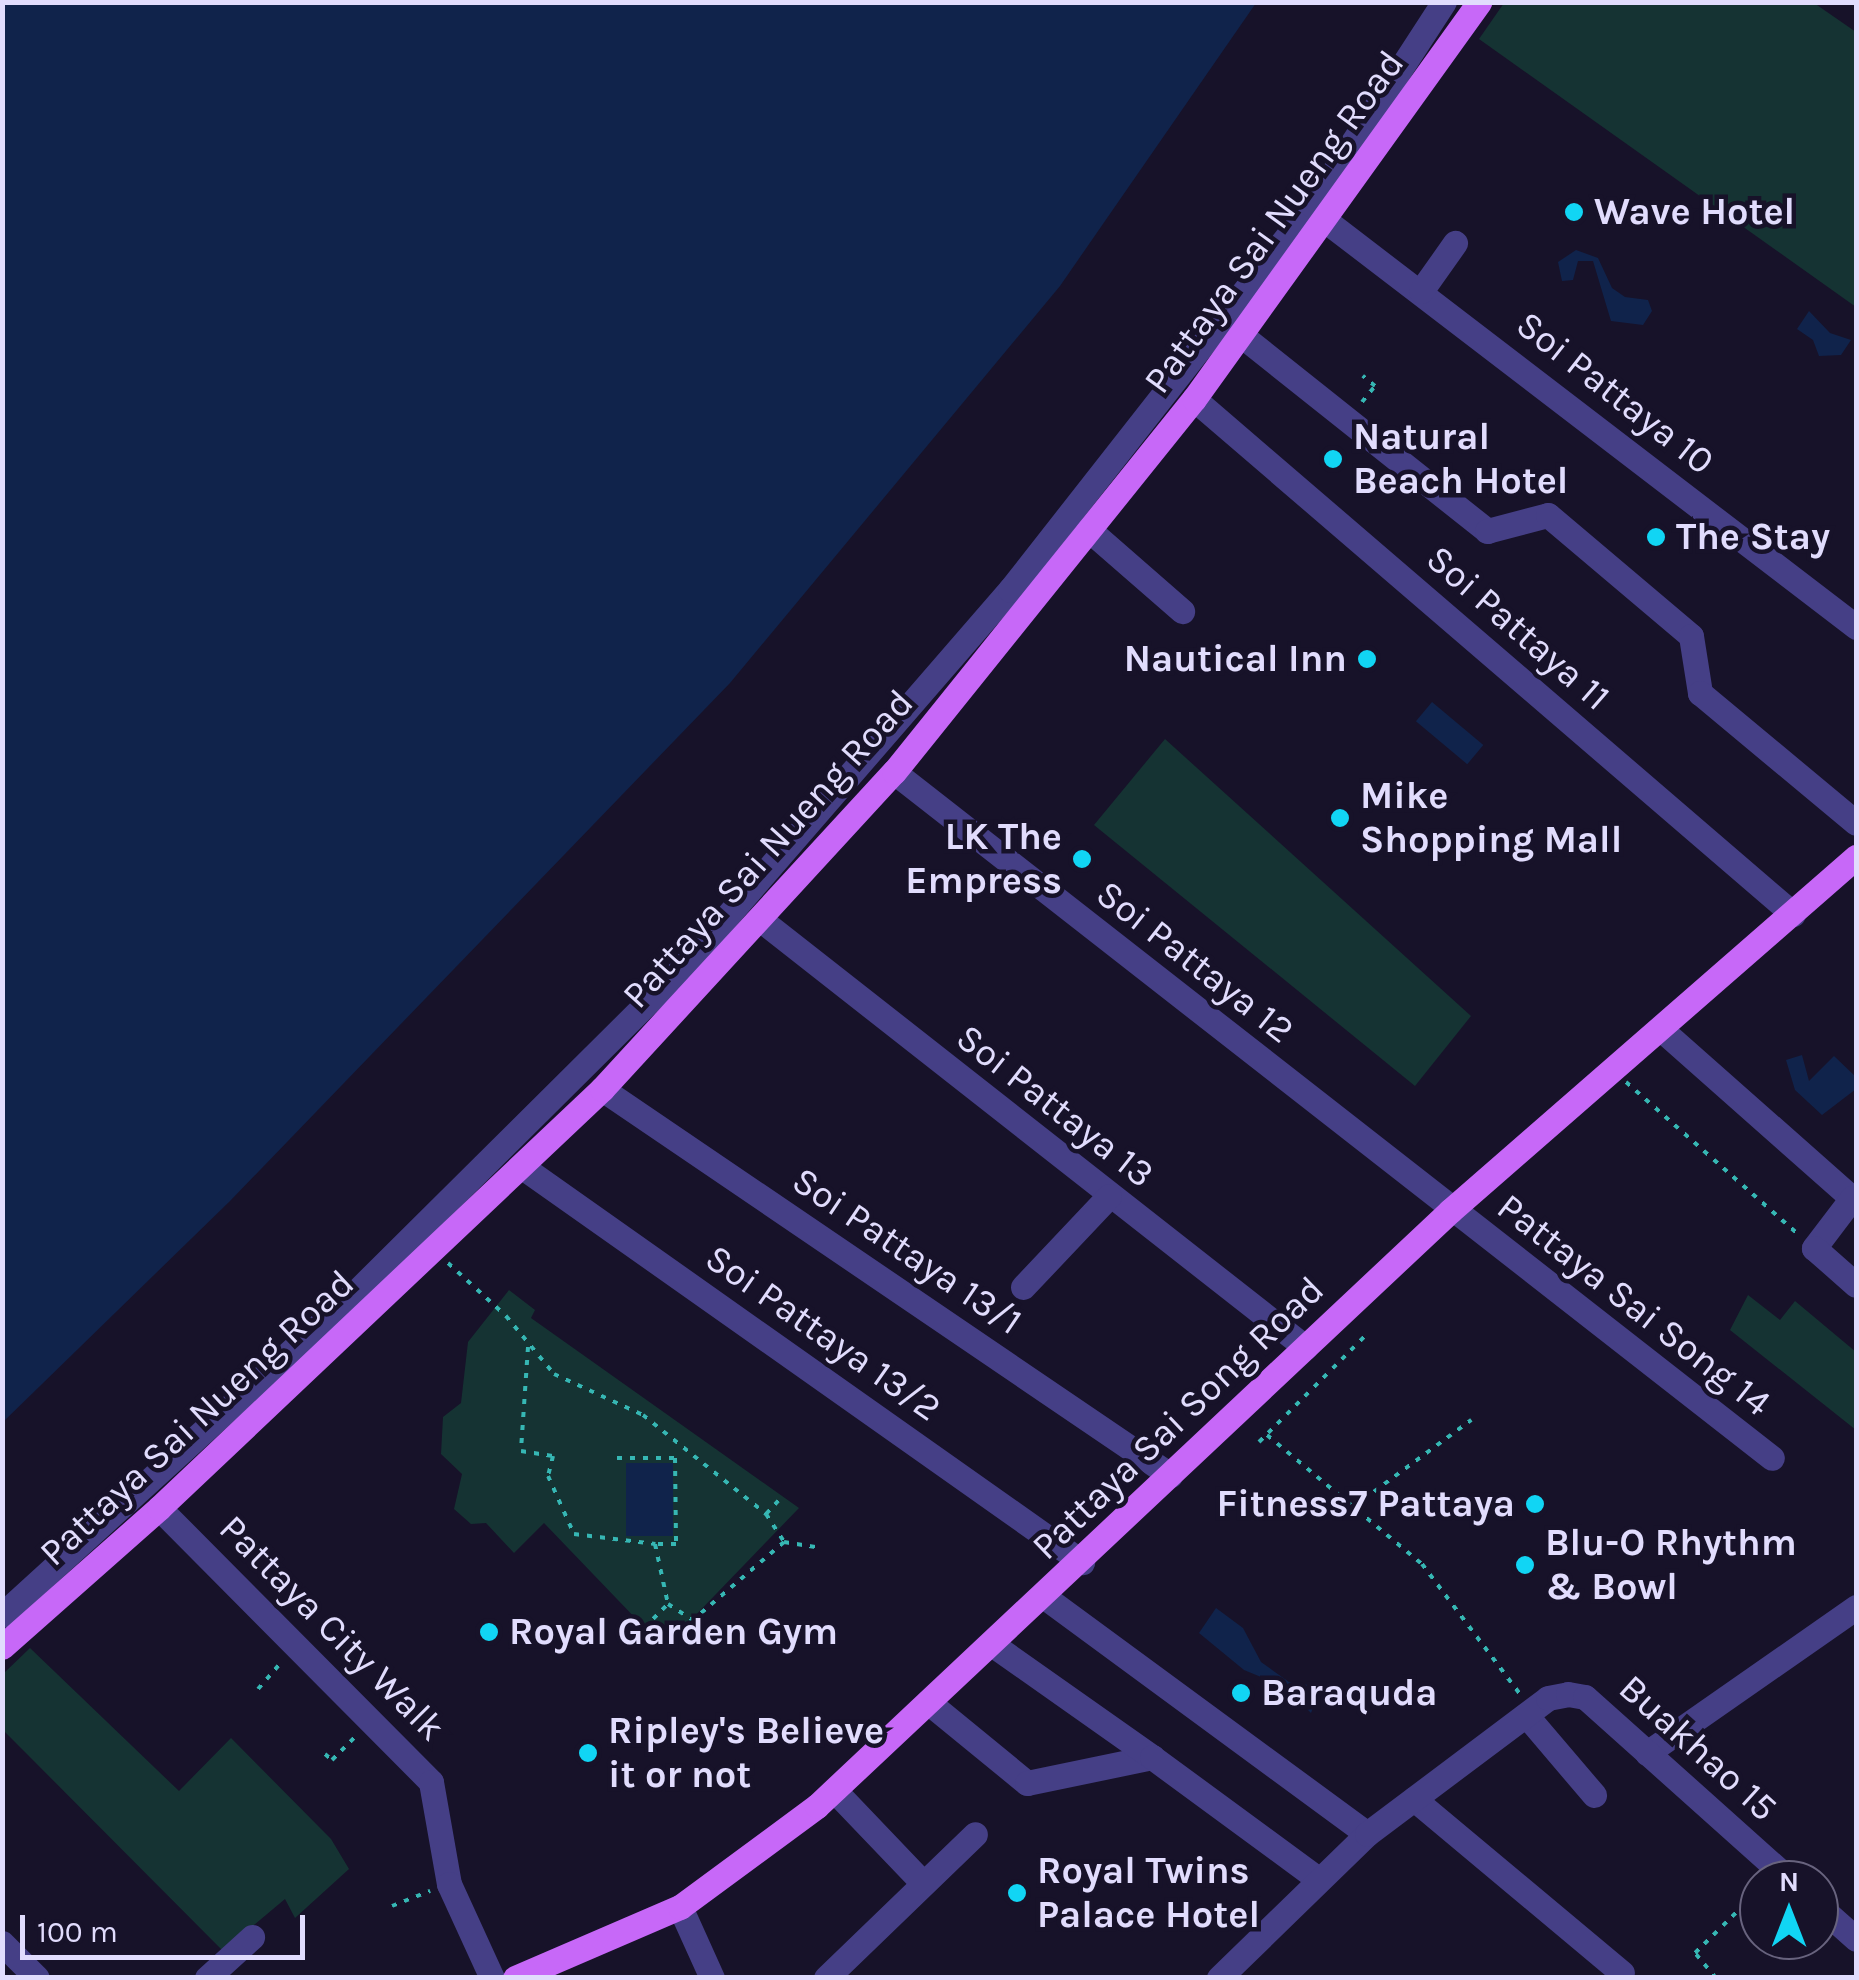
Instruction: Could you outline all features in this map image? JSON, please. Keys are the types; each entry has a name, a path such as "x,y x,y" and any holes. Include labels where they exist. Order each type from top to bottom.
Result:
{"main road":[{"name":"Pattaya Sai Nueng Road","path":"2,1647 159,1508 602,1089 894,772 1194,399 1326,221 1479,2"},
{"name":"Pattaya Sai Song Road","path":"515,1978 680,1908 835,1791 1046,1598 1170,1475 1450,1211 1663,1031 1856,856"}],"street":[{"path":"2,1614 354,1294 684,966 1022,574 1312,205 1444,2"},
{"name":"Soi Pattaya 10","path":"1326,221 1856,627"},
{"path":"1421,291 1455,243"},
{"path":"1241,335 1350,418 1487,531 1548,516 1691,636 1700,693 1856,822"},
{"name":"Soi Pattaya 11","path":"1194,399 1792,914"},
{"path":"1088,529 1182,611"},
{"name":"Soi Pattaya 12","path":"894,772 1450,1211"},
{"name":"Soi Pattaya 13","path":"761,920 1306,1347"},
{"path":"1663,1031 1854,1200 1814,1248 1856,1285"},
{"name":"Soi Pattaya 13/1","path":"602,1089 1170,1475"},
{"name":"Soi Pattaya 13/2","path":"521,1166 1082,1562"},
{"path":"1023,1287 1109,1196"},
{"name":"Pattaya Sai Song 14","path":"1450,1211 1772,1458"},
{"name":"Pattaya City Walk","path":"159,1508 299,1643 431,1782 448,1884 492,1978"},
{"path":"1046,1598 1368,1834"},
{"path":"1647,1753 1856,1607"},
{"path":"993,1644 1317,1878"},
{"name":"Buakhao 15","path":"1532,1703 1585,1697 1767,1860"},
{"path":"928,1702 1027,1783 1152,1757"},
{"path":"1218,1978 1317,1878 1532,1703 1594,1795"},
{"path":"835,1791 920,1880"},
{"path":"1414,1799 1622,1973"},
{"path":"826,1978 920,1880 976,1834"},
{"path":"680,1908 712,1978"},
{"path":"207,1978 252,1937"},
{"path":"2,1942 36,1978"}],"path":[{"path":"1350,418 1374,386 1363,376"},
{"path":"1614,1072 1814,1248"},
{"path":"433,1249 506,1316 554,1374 642,1415 766,1514 784,1542 822,1548"},
{"path":"1259,1442 1365,1336"},
{"path":"528,1347 521,1451 553,1456 548,1476 574,1534 676,1544 675,1458 618,1458"},
{"path":"1354,1507 1471,1420"},
{"path":"1267,1434 1422,1564 1532,1703"},
{"path":"766,1514 783,1496"},
{"path":"693,1620 784,1542"},
{"path":"655,1544 668,1604 693,1620"},
{"path":"644,1628 668,1604"},
{"path":"693,1620 694,1648"},
{"path":"258,1689 299,1643"},
{"path":"325,1754 332,1760 374,1719"},
{"path":"392,1906 448,1884"},
{"path":"1716,1978 1695,1952 1739,1909"}],"green space":[{"path":"1504,3 1814,3 1856,32 1856,307 1479,39"},
{"path":"1165,739 1471,1016 1415,1086 1094,825"},
{"path":"509,1290 535,1310 531,1318 799,1508 664,1648 544,1523 514,1553 486,1523 471,1524 454,1509 462,1474 441,1454 443,1417 461,1403 468,1342"},
{"path":"1748,1295 1780,1320 1795,1301 1856,1352 1856,1430 1730,1330"},
{"path":"30,1648 179,1791 231,1738 331,1839 349,1869 295,1918 285,1899 223,1951 3,1730 3,1674"}],"water":[{"path":"3,2 1256,3 1060,286 730,683 230,1201 3,1422"},
{"path":"1576,250 1598,258 1612,288 1625,297 1648,300 1652,311 1643,325 1611,321 1593,261 1578,261 1573,280 1562,281 1558,262"},
{"path":"1809,311 1830,333 1851,340 1841,355 1819,356 1813,340 1797,329"},
{"path":"1432,702 1483,745 1467,764 1416,721"},
{"path":"1802,1055 1809,1081 1834,1056 1856,1077 1856,1089 1822,1115 1795,1090 1786,1060"},
{"path":"626,1463 673,1463 673,1536 626,1536"},
{"path":"1216,1608 1243,1628 1261,1662 1289,1682 1309,1685 1317,1697 1311,1713 1285,1687 1244,1670 1199,1633"}],"place":[{"name":"Wave Hotel","path":"1574,212"},
{"name":"Natural Beach Hotel","path":"1333,459"},
{"name":"The Stay","path":"1656,537"},
{"name":"Nautical Inn","path":"1367,659"},
{"name":"Mike Shopping Mall","path":"1340,818"},
{"name":"LK The Empress","path":"1082,859"},
{"name":"Fitness7 Pattaya","path":"1535,1504"},
{"name":"Blu-O Rhythm & Bowl","path":"1525,1565"},
{"name":"Royal Garden Gym","path":"489,1632"},
{"name":"Baraquda","path":"1241,1693"},
{"name":"Ripley's Believe it or not","path":"588,1753"},
{"name":"Royal Twins Palace Hotel","path":"1017,1893"}]}
